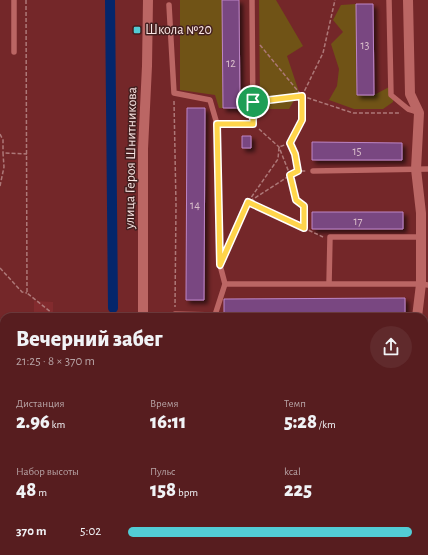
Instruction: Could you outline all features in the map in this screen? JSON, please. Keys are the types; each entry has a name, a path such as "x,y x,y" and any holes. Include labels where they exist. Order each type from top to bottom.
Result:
{"street":[{"name":"улица Героя Шнитникова","path":"143,313 143,149 147,66 148,0"},
{"path":"408,0 410,94 423,112 416,169 425,214 421,237 424,284 418,313"}],"lane":[{"path":"14,0 14,52"},
{"path":"217,124 253,124 252,0"},
{"path":"389,0 391,95 408,109 423,112"},
{"path":"169,5 174,93 210,100 217,124 220,265 225,284 216,313"},
{"path":"313,171 428,169"},
{"path":"329,284 330,237 421,237"},
{"path":"225,284 424,284"}],"path":[{"path":"26,0 27,293"},
{"path":"279,147 290,143 302,120 302,96 323,53 335,0"},
{"path":"252,37 302,96"},
{"path":"174,93 176,205 175,313"},
{"path":"253,102 302,96 352,113 423,112"},
{"path":"253,124 279,147 290,175 296,200 304,206 304,228"},
{"path":"0,134 3,140 4,166 0,186"},
{"path":"290,143 295,154 298,171"},
{"path":"220,265 248,202 278,159 279,147"},
{"path":"3,153 27,154"},
{"path":"248,202 298,171 313,171"},
{"path":"248,202 324,237 330,237"},
{"path":"0,268 22,292 27,293 51,313"}],"shaded area":[{"path":"180,0 222,0 223,108 219,108 215,95 180,90"},
{"path":"259,0 276,0 303,46 287,56 299,92 289,109 260,109"},
{"path":"356,4 357,95 374,95 393,85 393,102 383,109 354,109 329,100 337,86 339,69 331,44 343,32 333,20 341,5"},
{"path":"34,301 53,302 53,313 34,313"}],"building":[{"path":"222,0 239,0 240,108 223,108"},
{"path":"356,4 373,4 374,95 357,95"},
{"path":"187,108 205,108 204,300 186,300"},
{"path":"242,136 251,136 251,148 242,148"},
{"path":"312,142 402,143 402,160 312,160"},
{"path":"312,212 403,212 403,229 312,229"},
{"path":"405,298 405,313 224,313 224,299"}],"waterway":[{"path":"110,0 113,308"}],"place":[{"name":"Школа №20","path":"137,30"}],"route":[{"path":"302,96 302,120 290,143 295,154 298,171 290,175 296,200 304,206 304,228 248,202 220,265 217,124 253,124 253,102 302,96"}]}
